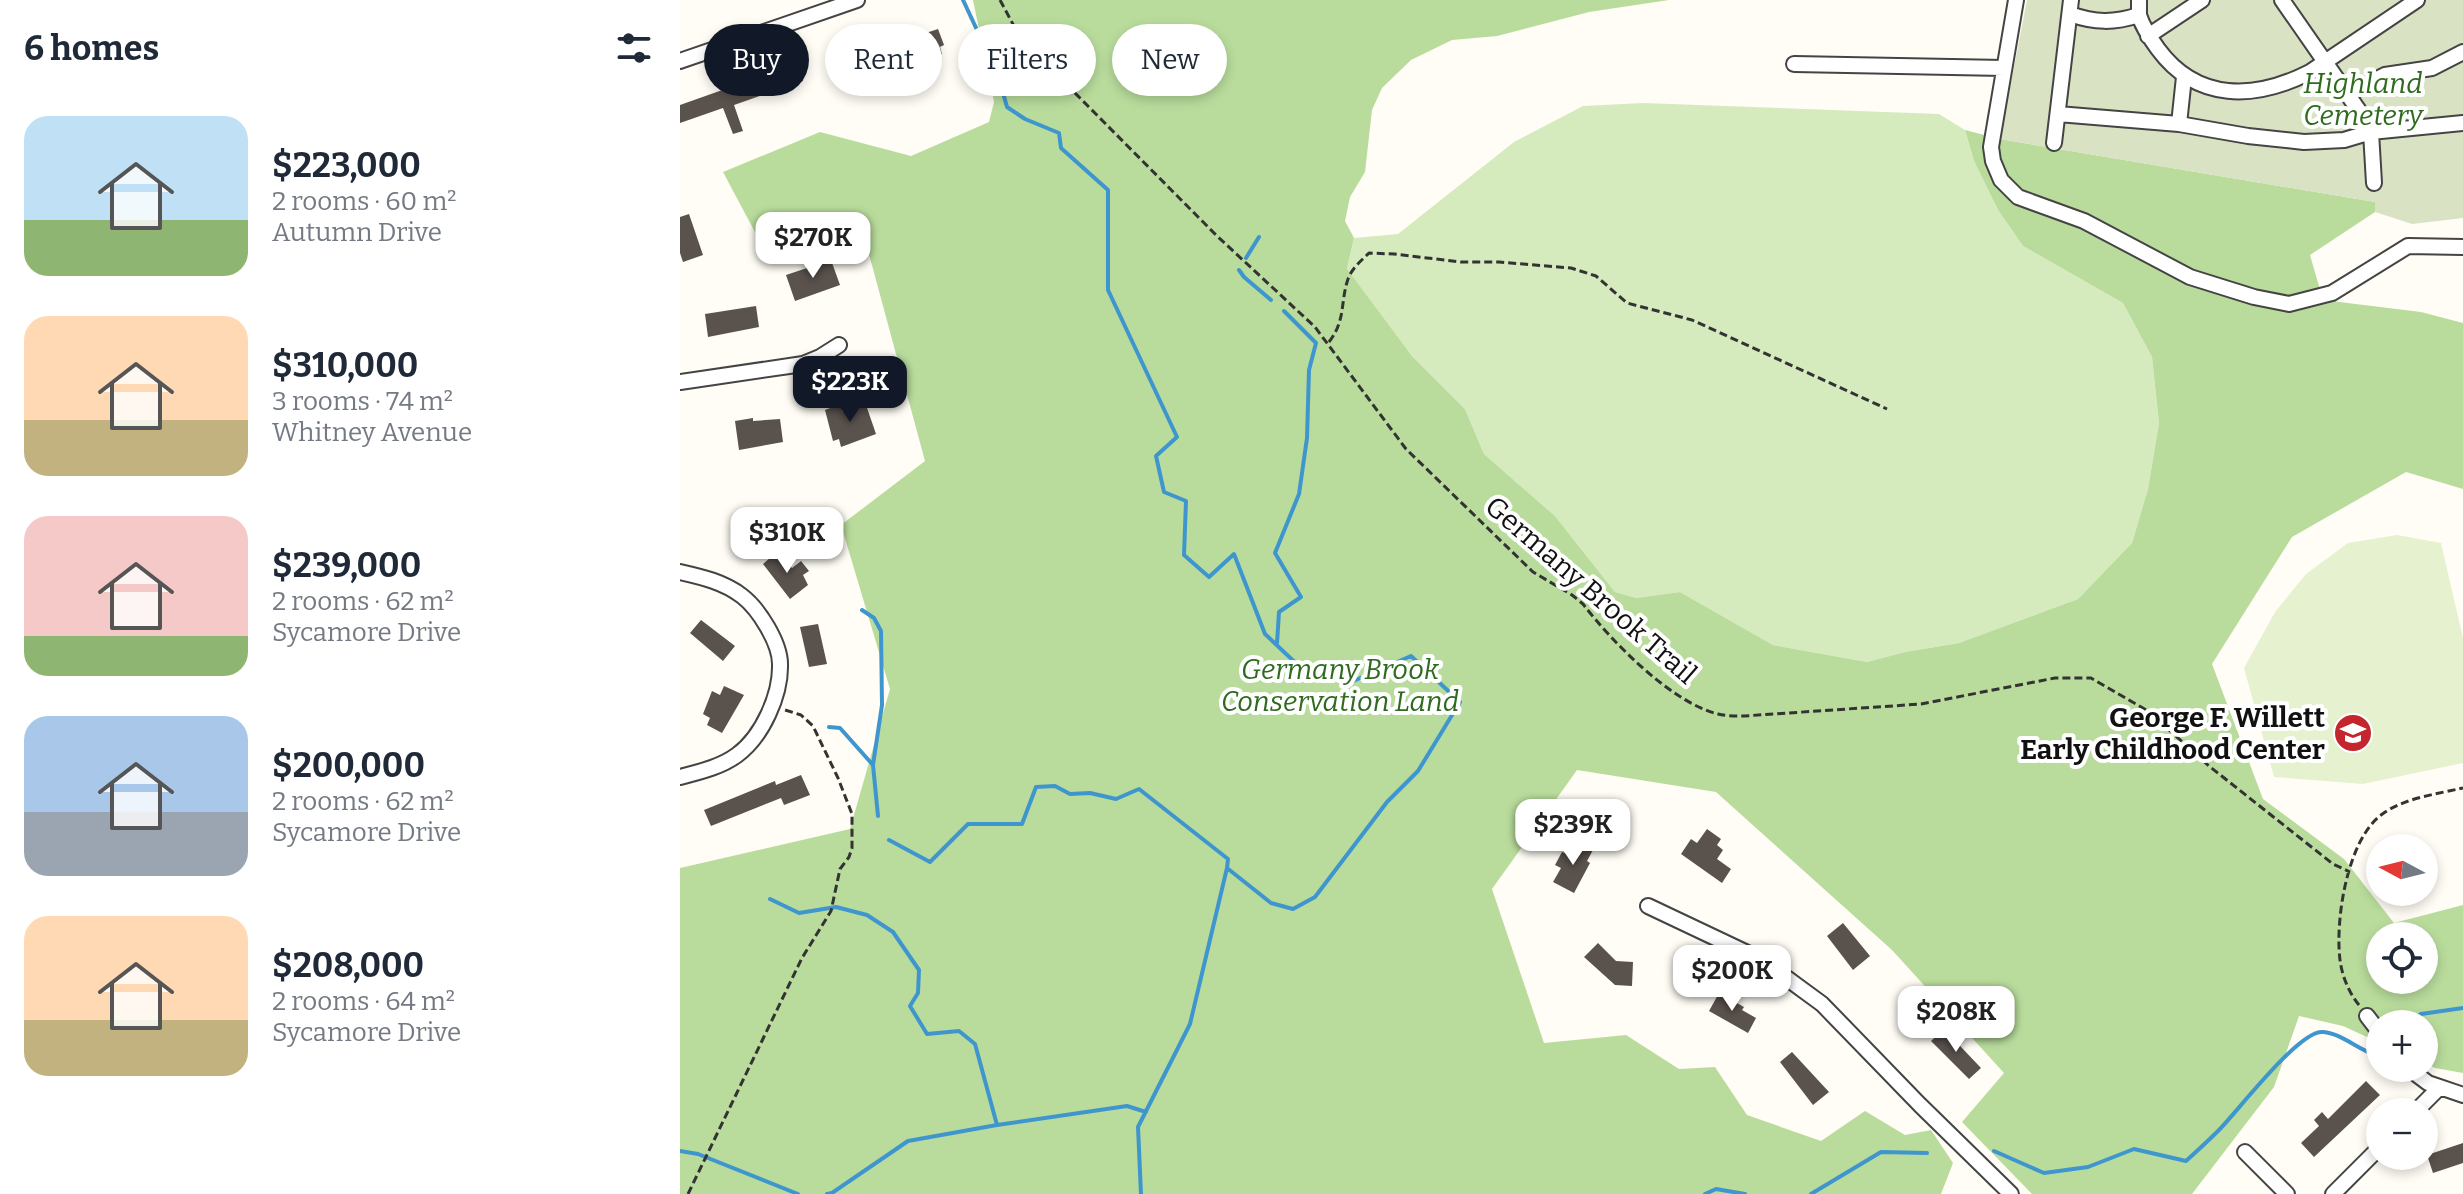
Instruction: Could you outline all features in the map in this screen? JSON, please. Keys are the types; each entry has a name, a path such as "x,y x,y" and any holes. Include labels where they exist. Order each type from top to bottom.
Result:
{"street":[{"path":"2016,0 1991,147 1996,170 2009,190 2030,203 2084,221 2190,277 2254,297 2289,304 2332,293 2408,246 2463,247"},
{"path":"2148,36 2202,0"},
{"path":"2282,0 2371,132 2374,183"},
{"path":"2054,143 2070,7 2101,22 2139,8 2148,36 2165,59 2184,77 2204,87 2226,91 2260,91 2292,81 2417,0"},
{"path":"680,61 851,1"},
{"path":"2348,94 2385,75 2432,68 2463,52"},
{"path":"1794,64 2004,68"},
{"path":"2179,124 2184,77"},
{"path":"2058,114 2179,124 2304,142 2344,140 2371,132 2463,123"},
{"path":"681,379 803,364 839,345"},
{"path":"680,572 709,578 742,596 768,626 780,663 772,705 758,736 735,757 701,772 680,777"},
{"path":"1648,906 1762,960 1822,1004 2011,1194"},
{"path":"2426,1082 2463,1095"},
{"path":"2429,1098 2439,1088"},
{"path":"2245,1152 2287,1194"},
{"path":"2333,1194 2366,1161"}],"path":[{"name":"Germany Brook Trail","path":"1000,0 1015,28 1073,91 1217,236 1306,317 1329,343 1406,449 1538,577 1572,595 1675,694 1721,715 1744,716 1921,704 2055,678 2091,678 2148,711 2257,804 2333,864 2350,872"},
{"path":"1329,343 1341,320 1348,279 1369,253 1571,268 1596,276 1627,303 1692,320 1887,409"},
{"path":"688,1194 802,958 831,911 840,869 852,848 852,814 813,726 801,715 772,705"},
{"path":"2366,1014 2347,987 2340,961 2341,907 2362,838 2383,813 2400,805 2463,788"}],"green space":[{"name":"Germany Brook Conservation Land","path":"973,0 1669,0 1589,12 1497,36 1452,40 1411,60 1382,88 1372,110 1365,172 1350,197 1345,221 1354,238 1347,269 1412,356 1465,409 1484,454 1555,516 1615,592 1636,598 1680,592 1773,645 1867,662 1959,643 2078,599 2132,543 2148,489 2159,423 2152,357 2123,303 2023,246 1998,210 1974,161 1965,130 2000,139 2375,202 2375,212 2310,255 2323,300 2421,312 2463,323 2463,489 2406,472 2292,537 2212,664 2263,799 2344,859 2366,887 2366,906 2381,906 2393,922 2366,922 2366,994 2438,994 2438,922 2398,922 2463,905 2463,1073 2438,1069 2438,1010 2366,1010 2366,1037 2343,1026 2299,1016 2274,1087 2192,1194 2032,1194 1962,1122 2004,1073 1892,950 1716,792 1577,770 1492,889 1544,1043 1626,1035 1679,1069 1715,1067 1747,1115 1821,1141 1865,1111 1905,1135 1931,1130 1953,1163 1941,1194 680,1194 680,868 850,829 890,689 841,525 925,461 863,232 764,249 723,172 820,132 911,156 989,122 993,96 1096,96 1096,24 978,24"},
{"name":"Highland Cemetery","path":"2027,0 2463,0 2463,218 2412,224 2375,212 2375,202 2000,139"},
{"path":"1643,103 1939,114 1965,130 1974,161 1998,210 2023,246 2123,303 2152,357 2159,423 2148,489 2132,543 2078,599 1959,643 1867,662 1773,645 1680,592 1636,598 1615,592 1555,516 1484,454 1465,409 1412,356 1347,270 1354,238 1398,234 1514,142 1583,106"},
{"name":"George F. Willett Early Childhood Center","path":"2397,535 2441,543 2463,638 2463,763 2363,784 2274,777 2244,668 2275,612 2306,574 2348,543"}],"building":[{"path":"705,96 760,96 734,105 743,131 733,134 723,108 680,123 680,105"},
{"path":"689,214 703,255 683,262 680,217"},
{"path":"831,260 840,285 795,301 786,275"},
{"path":"756,306 759,327 708,337 705,314"},
{"path":"841,404 843,412 866,405 876,434 841,447 839,439 833,441 825,410"},
{"path":"753,418 753,421 780,419 783,442 739,450 735,421"},
{"path":"778,551 792,568 801,561 809,571 803,575 808,585 790,599 763,564"},
{"path":"701,620 735,646 723,661 690,633"},
{"path":"818,624 827,664 809,667 800,627"},
{"path":"724,686 744,695 722,733 707,725 710,718 703,714 712,691 720,695"},
{"path":"801,775 810,795 784,805 781,798 711,826 704,810 775,781 776,785"},
{"path":"1707,829 1721,839 1717,845 1723,850 1717,859 1731,869 1722,883 1681,854 1691,839 1697,843"},
{"path":"1575,841 1593,850 1587,861 1590,863 1574,893 1553,882 1561,868 1555,865 1562,852 1567,854"},
{"path":"1843,923 1870,956 1853,970 1827,936"},
{"path":"1598,943 1616,961 1633,962 1632,986 1615,985 1584,957"},
{"path":"1719,993 1756,1018 1748,1033 1709,1011"},
{"path":"1944,1029 1981,1068 1969,1079 1931,1041"},
{"path":"1792,1052 1829,1092 1813,1105 1780,1062"},
{"path":"2366,1081 2380,1095 2366,1098 2366,1108 2314,1157 2301,1143 2319,1126 2314,1120 2322,1112 2328,1119"},
{"path":"2463,1143 2463,1163 2433,1173 2432,1170 2438,1170 2438,1151"}],"waterway":[{"path":"963,0 998,75 1007,107 1025,119 1059,133 1061,148 1108,190 1108,290 1177,437 1156,456 1164,492 1186,501 1184,555 1209,577 1234,554 1265,634 1302,669 1351,682 1411,656 1460,702 1418,771 1387,802 1315,897 1293,909 1271,903 1227,868 1190,1024 1138,1127 1141,1194"},
{"path":"1246,258 1259,237"},
{"path":"1239,270 1271,300"},
{"path":"1277,643 1279,612 1301,597 1275,553 1299,494 1307,438 1309,370 1316,343 1284,311"},
{"path":"862,610 874,618 881,631 882,705 873,765"},
{"path":"829,727 840,728 873,765 878,816"},
{"path":"889,840 930,862 968,824 1022,824 1036,787 1055,786 1070,794 1090,793 1116,799 1139,789 1228,859 1227,868"},
{"path":"770,899 799,913 836,907 867,915 893,932 919,970 918,993 910,1006 927,1034 959,1031 975,1044 997,1125 1127,1106 1146,1112"},
{"path":"2438,1012 2463,1008"},
{"path":"1994,1151 2044,1173 2088,1167 2134,1149 2186,1161 2218,1131 2283,1059 2310,1036 2327,1032 2366,1050"},
{"path":"827,1194 908,1141 997,1125"},
{"path":"680,1151 698,1154 798,1194"},
{"path":"1811,1194 1881,1152 1927,1153"},
{"path":"1705,1194 1716,1189 1745,1194"}],"place":[{"name":"George F. Willett Early Childhood Center","path":"2353,733"}]}
